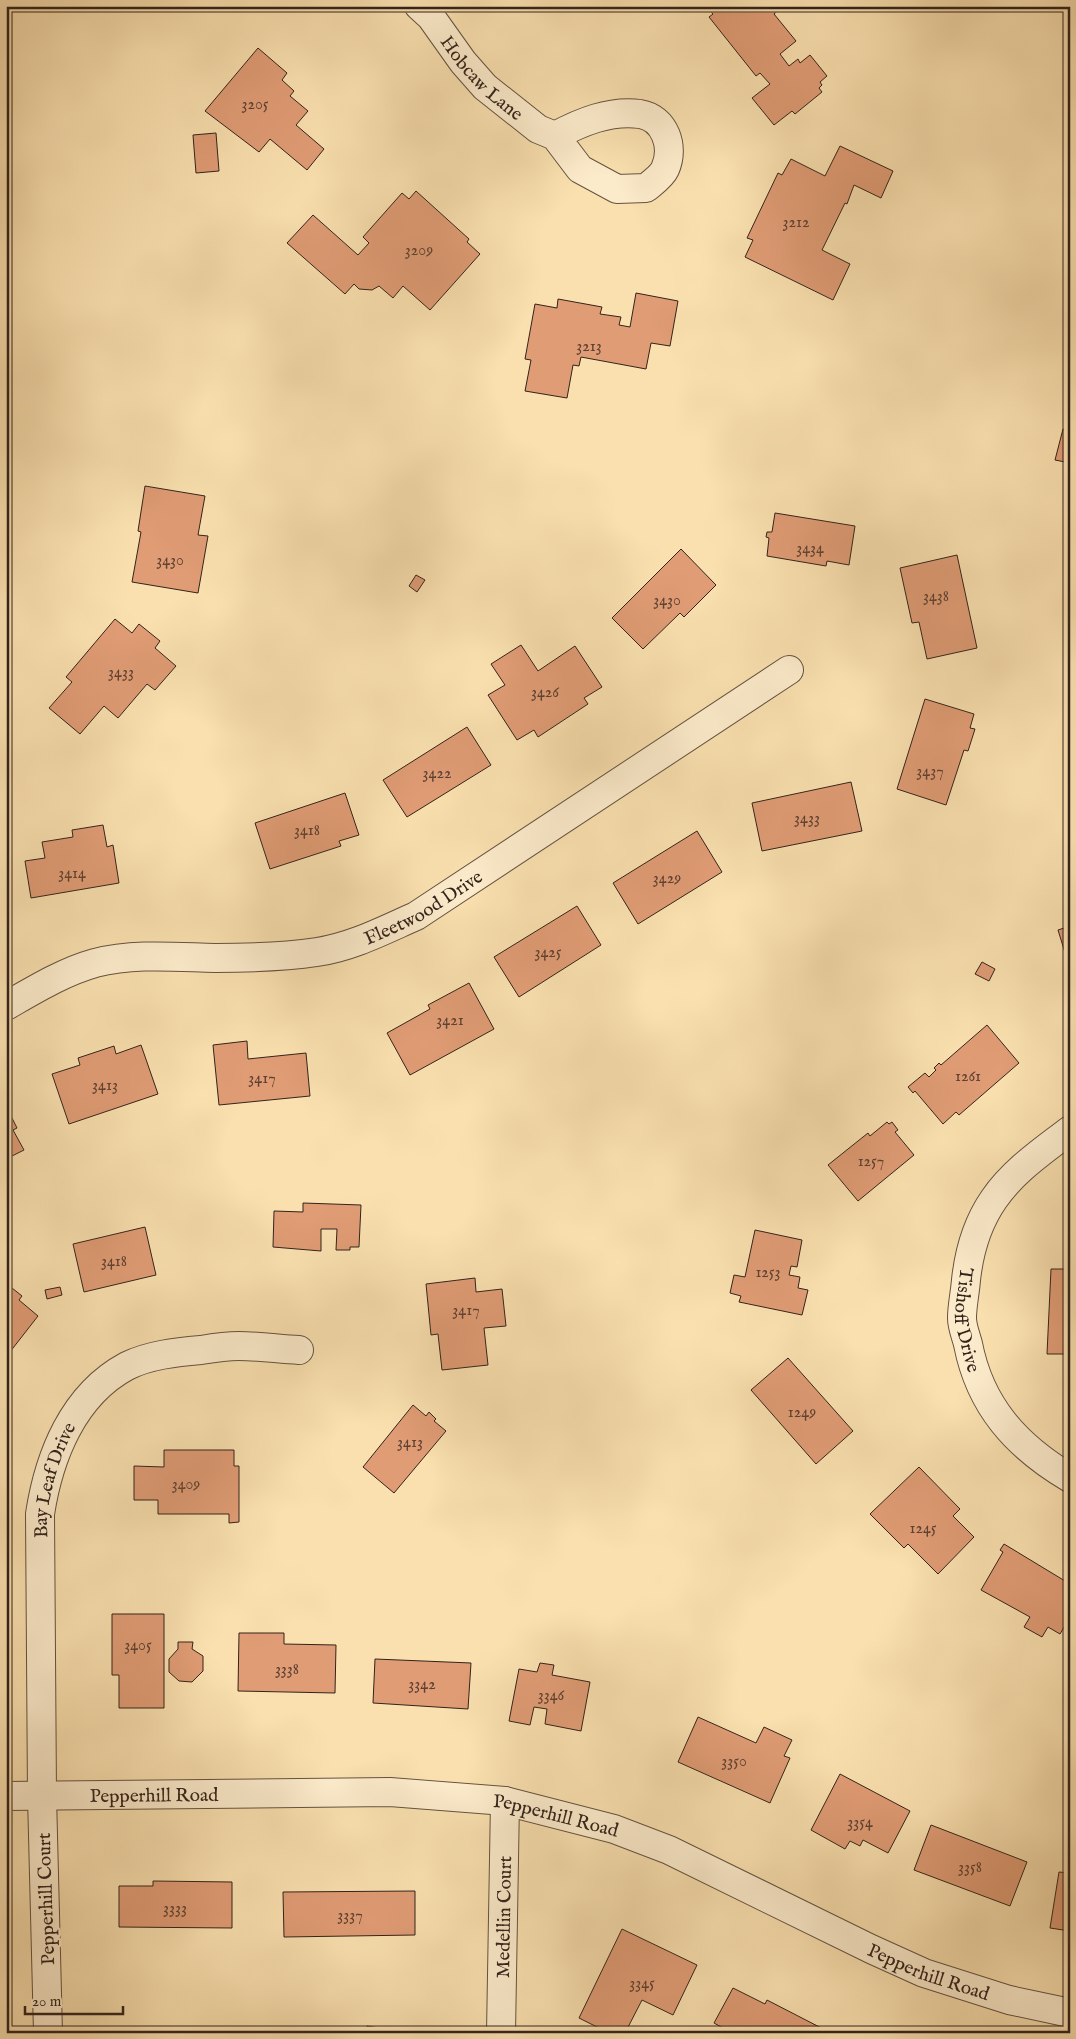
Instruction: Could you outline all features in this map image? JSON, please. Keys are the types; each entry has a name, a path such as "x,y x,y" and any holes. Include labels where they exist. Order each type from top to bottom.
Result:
{"street":[{"name":"Hobcaw Lane","path":"419,6 430,17 463,62 485,87 538,129 555,136"},
{"name":"Fleetwood Drive","path":"6,1006 72,971 95,963 129,957 171,955 268,957 319,952 360,941 416,916 789,670"},
{"name":"Tishoff Drive","path":"1070,1130 1016,1172 994,1199 979,1227 968,1262 962,1319 973,1371 986,1400 1005,1427 1028,1448 1070,1478"},
{"name":"Bay Leaf Drive","path":"42,1796 40,1514 44,1486 52,1460 69,1423 90,1395 104,1381 129,1365 169,1353 238,1346 299,1350"},
{"name":"Pepperhill Road","path":"6,1796 390,1792 504,1801 614,1829 669,1850 924,1973 1062,2019"},
{"name":"Pepperhill Court","path":"42,1796 48,2033"},
{"name":"Medellin Court","path":"501,2033 504,1801"}],"building":[{"path":"718,6 783,6 774,14 796,41 780,54 789,66 798,59 800,63 810,55 827,76 820,82 822,85 819,88 822,92 795,114 792,111 774,125 752,98 770,84 760,73 756,76 709,17 713,14 711,12"},
{"path":"258,48 287,73 282,80 294,91 290,96 308,111 296,125 324,149 307,170 270,139 259,152 205,111"},
{"path":"216,133 219,171 196,173 193,135"},
{"path":"840,146 893,171 881,198 854,185 847,204 845,203 822,250 850,264 833,300 745,257 753,240 747,238 778,173 782,175 791,159 825,176"},
{"path":"416,191 469,239 467,242 480,254 430,310 403,286 393,298 379,286 372,290 359,289 354,284 345,294 287,243 313,215 358,255 369,243 363,237 402,193 409,199"},
{"path":"636,293 678,301 670,346 651,343 646,369 581,357 579,366 573,365 567,398 525,391 531,360 525,359 535,304 557,308 558,299 602,307 600,314 621,317 619,325 630,327"},
{"path":"1063,429 1070,431 1070,463 1055,460"},
{"path":"145,486 205,496 198,535 208,536 198,593 132,582 141,532 138,531"},
{"path":"775,513 855,526 849,565 827,561 826,566 767,556 769,538 766,537 767,532 772,532"},
{"path":"681,549 716,585 684,617 680,613 643,649 612,618"},
{"path":"957,555 977,648 927,659 919,622 912,623 900,568"},
{"path":"416,575 425,580 417,592 409,586"},
{"path":"115,619 132,633 139,624 160,641 155,648 176,666 155,690 147,684 118,718 104,706 80,734 49,708 72,682 66,677"},
{"path":"521,645 538,671 575,646 602,687 584,698 588,704 538,737 534,730 517,740 488,695 505,685 491,664"},
{"path":"925,699 974,714 970,728 975,729 968,751 964,750 946,805 897,789"},
{"path":"467,727 491,765 407,817 383,780"},
{"path":"851,782 862,831 762,851 752,803"},
{"path":"345,793 359,835 339,841 341,846 270,869 255,823"},
{"path":"103,825 107,847 113,845 119,883 31,898 25,861 45,858 42,842 73,837 72,830"},
{"path":"697,831 722,872 638,924 613,883"},
{"path":"577,906 601,945 519,997 494,957"},
{"path":"1070,926 1070,969 1058,930"},
{"path":"982,962 995,969 989,981 975,974"},
{"path":"469,983 494,1029 410,1075 387,1033 430,1009 428,1005"},
{"path":"987,1025 1019,1063 959,1115 956,1112 943,1124 915,1091 913,1093 908,1087 925,1073 929,1077 936,1070 934,1068 939,1063 941,1065"},
{"path":"247,1041 248,1059 306,1053 310,1096 219,1105 213,1045"},
{"path":"141,1045 158,1094 69,1124 52,1074 80,1065 78,1058 114,1046 116,1054"},
{"path":"11,1116 17,1128 13,1130 24,1150 6,1159 6,1117"},
{"path":"887,1122 889,1124 892,1122 898,1130 895,1132 914,1155 858,1201 828,1165 868,1133 870,1136"},
{"path":"303,1203 361,1205 359,1247 350,1247 350,1250 336,1250 337,1229 321,1229 321,1251 273,1247 274,1211 303,1212"},
{"path":"145,1227 156,1275 84,1292 73,1244"},
{"path":"755,1230 802,1240 797,1267 791,1266 789,1275 800,1277 798,1288 808,1290 802,1315 739,1302 741,1296 730,1293 734,1275 745,1277"},
{"path":"1051,1269 1070,1269 1070,1354 1047,1354"},
{"path":"475,1278 476,1292 502,1289 506,1326 484,1328 488,1365 442,1370 438,1334 431,1335 426,1284"},
{"path":"60,1287 62,1295 47,1299 45,1290"},
{"path":"12,1288 22,1296 19,1300 38,1316 6,1357 6,1290 9,1292"},
{"path":"788,1358 853,1431 816,1464 751,1390"},
{"path":"413,1405 426,1416 429,1412 436,1419 434,1421 446,1431 394,1493 363,1467"},
{"path":"164,1450 234,1450 234,1466 239,1466 239,1522 229,1523 229,1514 158,1514 158,1500 134,1500 134,1466 164,1467"},
{"path":"919,1467 960,1509 953,1516 974,1537 938,1574 908,1544 904,1548 870,1514"},
{"path":"1004,1544 1070,1584 1070,1617 1060,1634 1048,1627 1042,1637 1024,1627 1030,1617 981,1590 1003,1552 1000,1550"},
{"path":"112,1614 164,1614 164,1708 119,1708 119,1675 112,1675"},
{"path":"239,1633 284,1633 284,1644 336,1645 335,1693 238,1691"},
{"path":"178,1642 193,1642 192,1649 203,1656 203,1671 192,1682 179,1681 169,1672 169,1659 178,1649"},
{"path":"375,1659 471,1663 468,1709 373,1703"},
{"path":"540,1663 554,1665 552,1675 590,1682 581,1731 545,1724 547,1709 534,1707 530,1725 509,1721 519,1669 537,1672"},
{"path":"698,1717 756,1743 764,1727 792,1740 784,1756 790,1758 770,1803 678,1762"},
{"path":"840,1774 910,1811 888,1853 863,1840 860,1846 850,1841 845,1849 811,1830"},
{"path":"931,1825 1027,1862 1010,1906 914,1870"},
{"path":"1059,1872 1070,1873 1070,1931 1050,1928"},
{"path":"153,1881 232,1882 232,1928 119,1927 119,1886 153,1886"},
{"path":"415,1891 415,1935 284,1937 283,1892"},
{"path":"622,1929 697,1965 673,2015 642,2000 625,2033 609,2033 579,2018"},
{"path":"733,1988 765,2004 767,2000 831,2033 732,2033 714,2023"},
{"path":"367,2026 411,2033 365,2033"}]}
